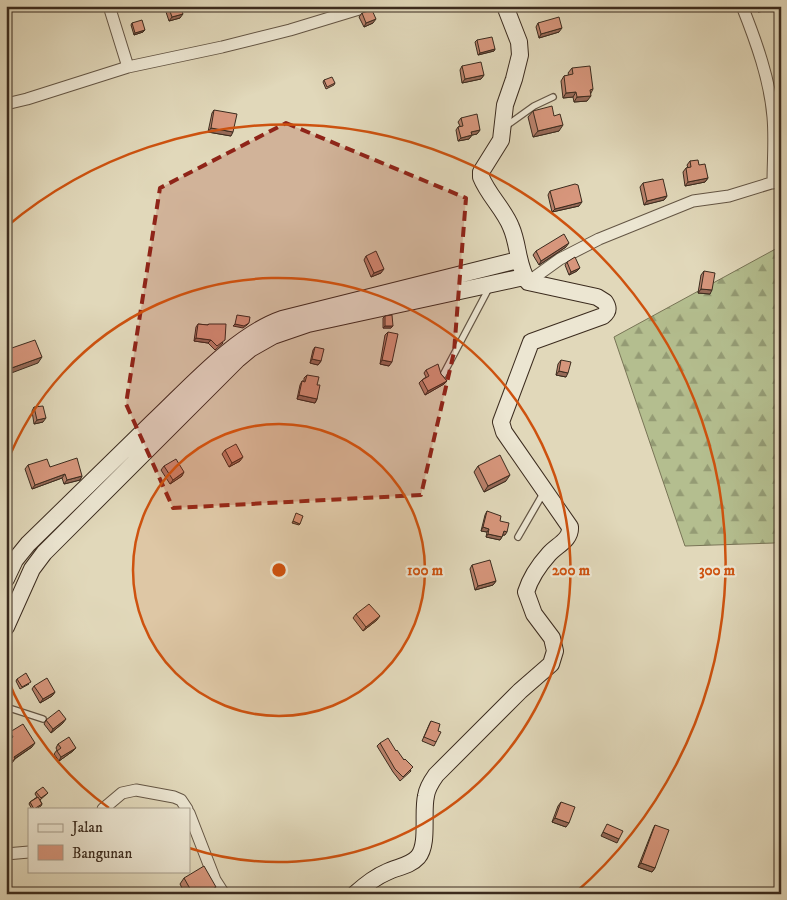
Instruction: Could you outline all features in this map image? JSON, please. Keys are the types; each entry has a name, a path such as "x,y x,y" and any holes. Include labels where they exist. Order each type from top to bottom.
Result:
{"street":[{"path":"110,6 128,67"},
{"path":"6,104 128,67 290,30 369,6"},
{"path":"505,6 520,52 516,72 505,105 500,144 480,174 484,184 503,210 512,228 518,260 526,280"},
{"path":"526,280 560,259 607,236 693,201 729,196 777,181 770,98 758,51 742,6"},
{"path":"6,579 15,560 28,544 197,379 239,343 263,326 282,318 518,260"},
{"path":"6,628 32,569 44,553 212,384 250,349 282,332 308,324 491,283 526,280 597,297 606,302 608,309 602,316 531,342 501,425 568,523 570,531 568,537 542,563 526,592 534,614 552,638 555,651 551,664 520,691 436,776 426,796 424,839 422,850 417,858 374,879 355,894"},
{"path":"104,808 122,793 136,790 174,797 180,800 186,808"},
{"path":"190,816 215,880 224,894"},
{"path":"6,854 28,852"}],"lane":[{"path":"502,128 534,106 552,97"},
{"path":"443,375 491,283"},
{"path":"518,537 545,490"},
{"path":"6,707 43,718"}],"highlighted area":[{"path":"286,123 466,198 454,352 421,495 173,508 126,404 160,188"}],"green space":[{"path":"781,246 781,541 774,543 685,546 614,337"}],"building":[{"path":"168,6 180,6 183,14 172,17"},
{"path":"760,6 771,6 761,9"},
{"path":"372,10 376,19 366,23 362,13"},
{"path":"559,17 562,28 541,34 538,23"},
{"path":"142,20 145,30 135,33 132,23"},
{"path":"492,37 495,49 480,53 477,40"},
{"path":"481,62 484,75 465,79 462,66"},
{"path":"590,66 593,89 590,90 591,96 577,97 576,92 566,93 564,76 573,74 572,68"},
{"path":"332,77 335,83 327,87 324,80"},
{"path":"552,106 554,116 560,114 563,125 538,131 533,111"},
{"path":"214,110 237,114 233,132 211,128"},
{"path":"477,114 480,130 471,132 472,135 461,138 458,127 463,126 461,118"},
{"path":"698,160 699,165 705,164 708,178 688,182 686,168 691,167 690,161"},
{"path":"663,179 667,196 647,201 643,183"},
{"path":"575,184 578,185 582,202 555,209 550,191"},
{"path":"564,234 569,243 541,261 536,251"},
{"path":"376,251 384,269 374,273 366,256"},
{"path":"575,257 580,268 571,272 567,262"},
{"path":"704,271 715,273 712,290 701,289"},
{"path":"237,315 250,317 249,323 244,326 235,324"},
{"path":"392,315 393,326 385,326 385,316"},
{"path":"198,324 226,324 225,340 217,346 211,340 196,338"},
{"path":"388,332 398,334 392,362 382,360"},
{"path":"35,340 42,357 6,370 6,350"},
{"path":"315,347 324,349 321,361 312,359"},
{"path":"561,360 571,362 568,373 559,371"},
{"path":"438,364 441,374 447,381 428,391 422,380 429,376 426,370"},
{"path":"307,375 319,377 317,385 320,385 317,399 299,395 302,381 305,382"},
{"path":"43,406 46,418 37,420 34,407"},
{"path":"236,444 243,457 232,463 225,450"},
{"path":"500,455 510,475 488,486 478,466"},
{"path":"77,458 82,476 67,480 65,474 35,485 28,465 47,459 50,467"},
{"path":"176,459 184,472 173,480 164,466"},
{"path":"487,511 501,516 500,521 509,523 507,532 504,531 502,537 488,534 489,529 483,527"},
{"path":"296,513 303,516 300,524 293,521"},
{"path":"490,560 496,581 478,586 472,565"},
{"path":"369,604 380,616 366,627 356,614"},
{"path":"26,673 31,682 22,687 17,679"},
{"path":"47,678 55,692 43,699 34,686"},
{"path":"59,710 66,719 53,729 46,720"},
{"path":"431,721 440,724 438,731 441,732 436,742 424,737"},
{"path":"23,724 35,743 14,757 15,759 8,764 10,767 6,773 6,743 13,737 10,732"},
{"path":"69,737 76,748 61,757 57,751 61,748 58,744"},
{"path":"388,738 396,751 413,767 403,777 395,769 380,743"},
{"path":"43,787 48,793 41,798 36,792"},
{"path":"38,797 42,804 33,808 30,802"},
{"path":"561,802 575,807 569,823 555,818"},
{"path":"607,824 623,831 619,839 603,832"},
{"path":"655,825 669,830 655,868 641,863"},
{"path":"204,866 216,887 204,894 193,894 184,878"},
{"path":"332,889 336,894 326,894"}]}
